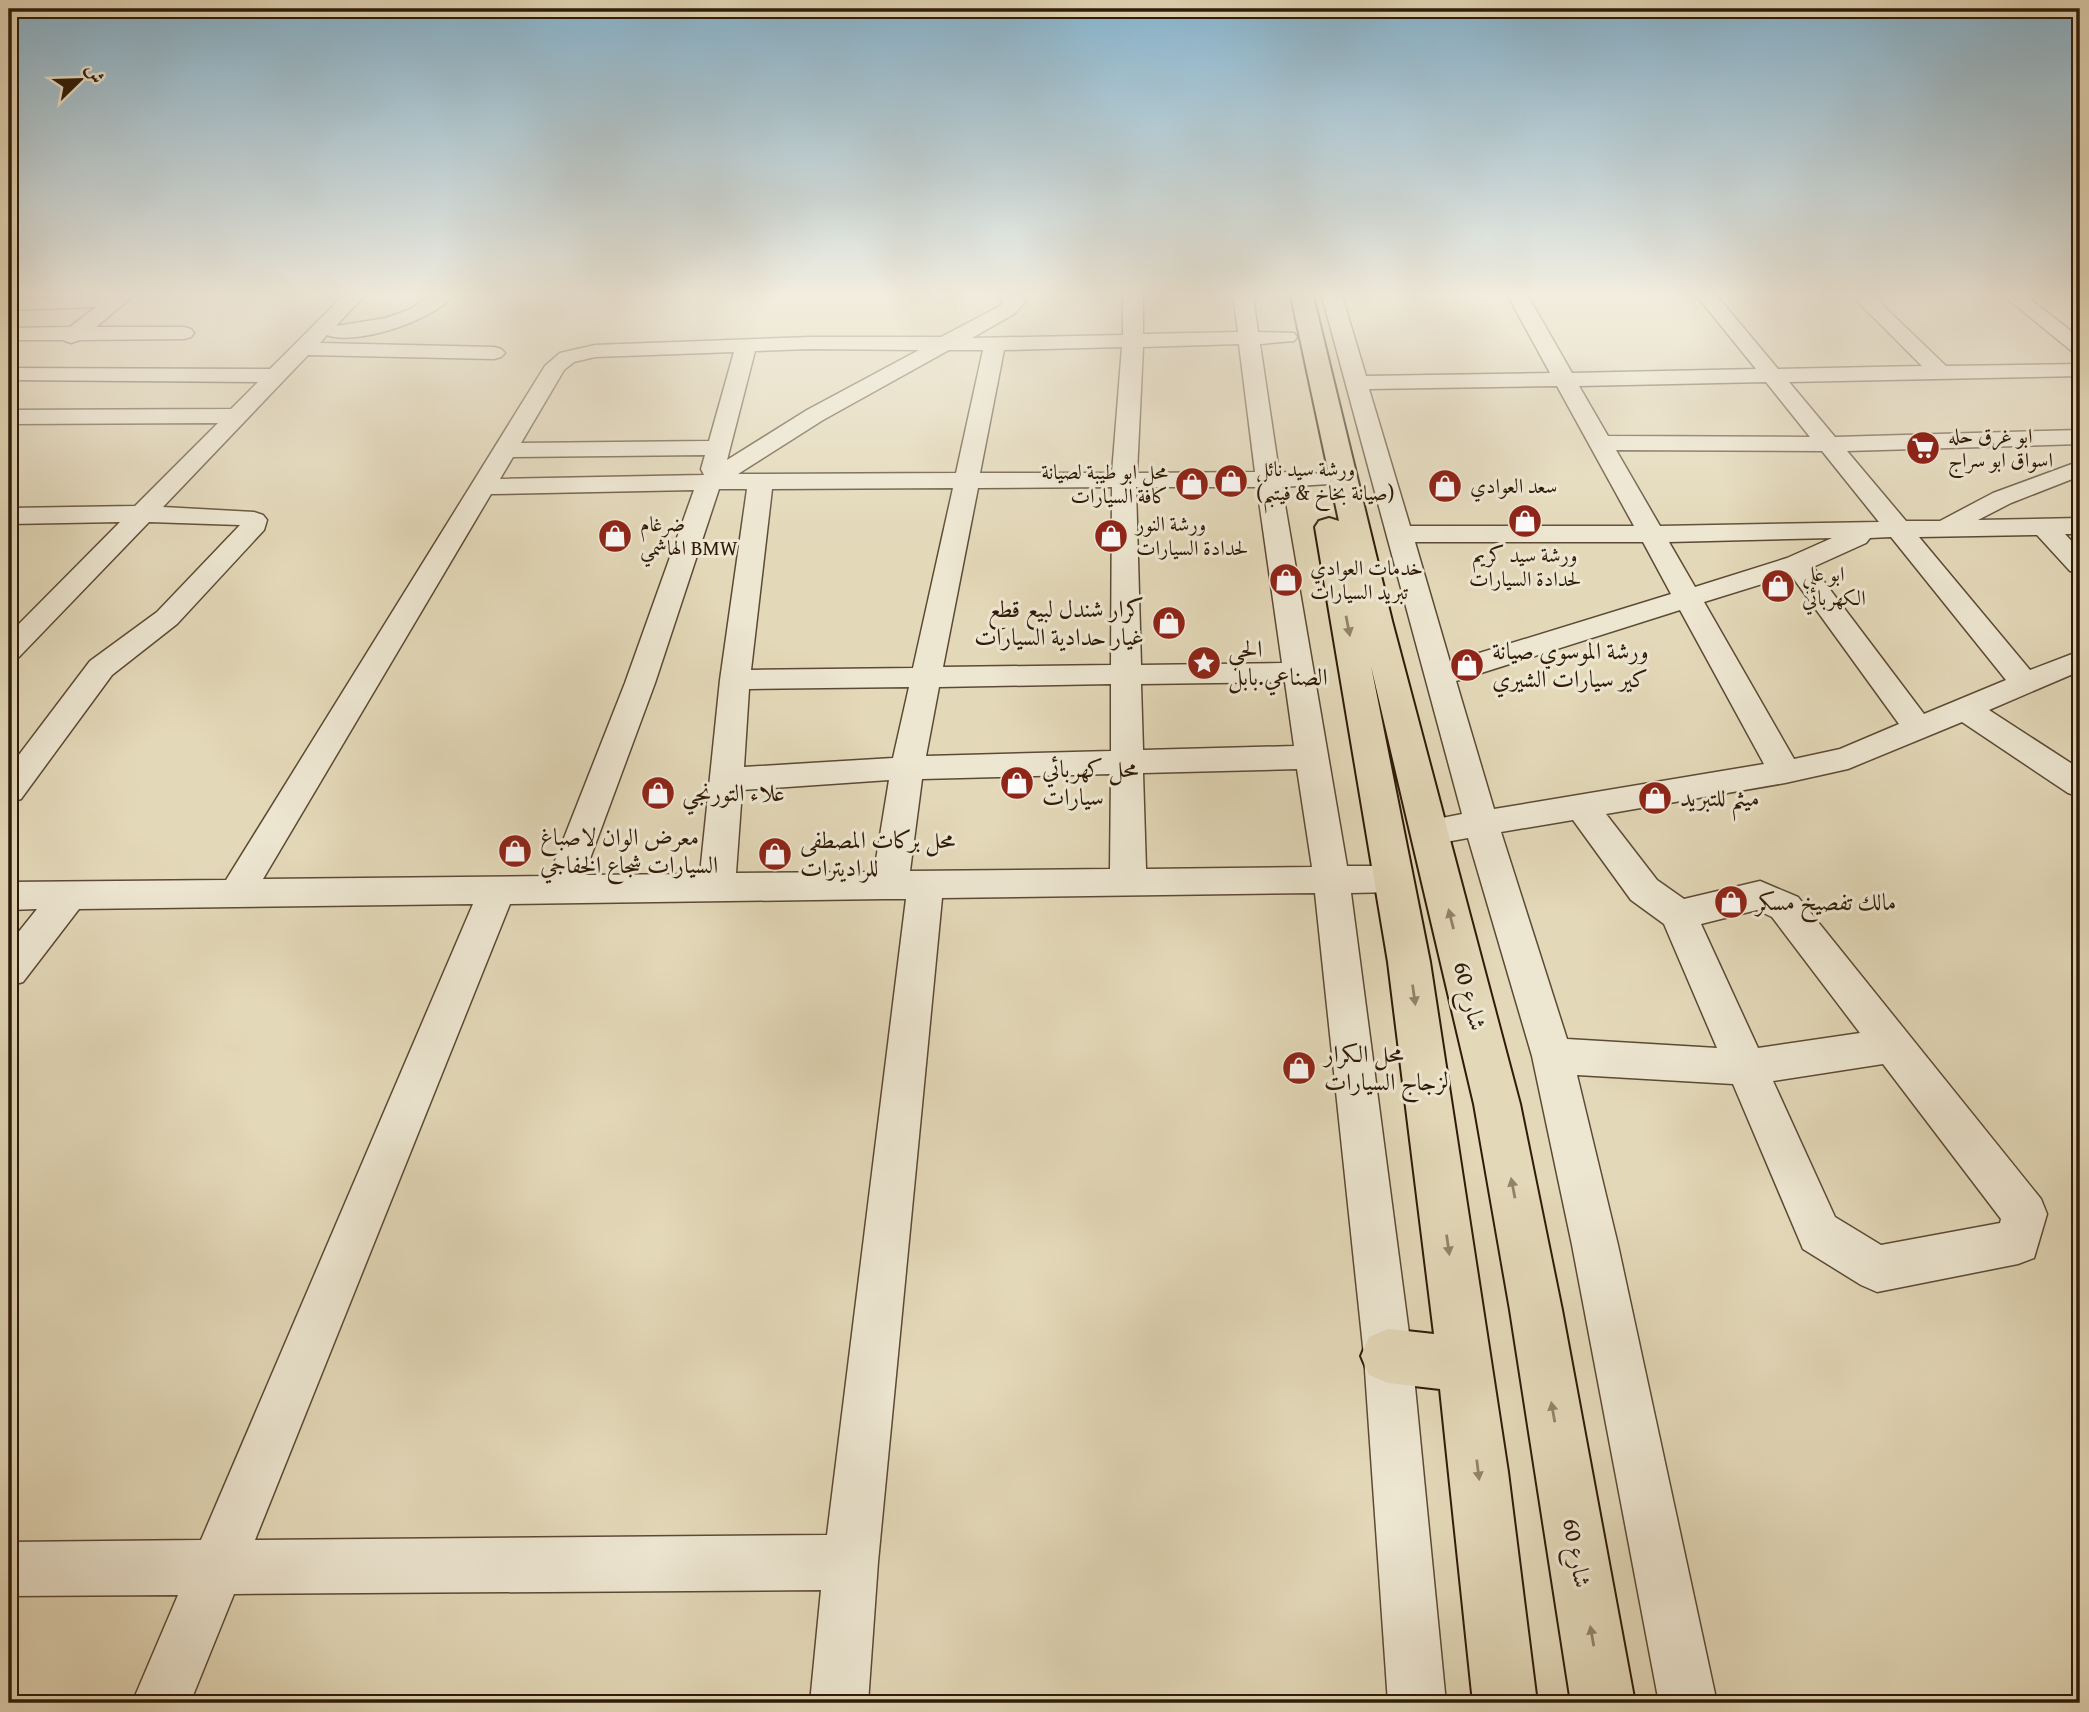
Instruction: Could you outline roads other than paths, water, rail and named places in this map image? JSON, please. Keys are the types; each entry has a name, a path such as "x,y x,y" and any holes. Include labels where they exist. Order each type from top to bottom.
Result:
{"highway":[{"path":"1282,376 1320,479 1395,879 1464,1365 1505,1703"},
{"name":"شارع 60","path":"1320,376 1376,621 1497,1104 1536,1310 1603,1703"},
{"path":"1388,1356 1464,1365"}],"street":[{"path":"13,377 279,376"},
{"path":"9,651 279,376"},
{"path":"236,893 549,376"},
{"path":"561,890 639,683 709,482 738,376"},
{"path":"709,482 815,415 887,376"},
{"path":"839,1703 908,887 907,768 989,376"},
{"path":"1128,883 1124,479 1131,376"},
{"path":"1268,376 1268,479 1331,878 1388,1356 1417,1703"},
{"path":"1354,376 1481,823 1552,1056 1595,1245 1688,1703"},
{"path":"1563,376 1785,772"},
{"path":"1774,376 2025,683"},
{"path":"1356,383 1780,376"},
{"path":"9,417 239,416"},
{"path":"1601,443 1830,444 2080,437"},
{"path":"505,450 719,448"},
{"path":"1945,528 2003,498 2080,468"},
{"path":"482,487 709,482 1320,479"},
{"path":"717,888 735,680 760,482"},
{"path":"9,790 101,668 167,618 251,530 254,520 238,517 142,514 12,519"},
{"path":"1399,534 1653,534 2080,526"},
{"path":"2044,527 2080,565"},
{"path":"1439,676 1797,564 1871,530"},
{"path":"1797,564 1917,727"},
{"path":"1429,832 1785,772 1848,758 2080,660"},
{"path":"735,680 1299,672"},
{"path":"1964,708 2080,785"},
{"path":"727,780 907,768 1314,758"},
{"path":"1581,806 1644,890 1679,915 1819,1233 1877,1269 2018,1242 2025,1214 1785,907 1760,895 1679,915"},
{"path":"9,897 1395,879"},
{"path":"161,1703 497,890"},
{"path":"9,971 69,896"},
{"path":"1552,1056 1746,1067 1894,1045"},
{"path":"9,1569 851,1562"}],"place":[{"name":"ابو غرق حله اسواق ابو سراج","path":"1923,448"},
{"name":"ورشة سيد نائل (صيانة بخاخ & فيتبم)","path":"1231,481"},
{"name":"محل ابو طيبة لصيانة كافة السيارات","path":"1192,484"},
{"name":"سعد العوادي","path":"1445,486"},
{"name":"ورشة سيد كريم لحدادة السيارات","path":"1525,521"},
{"name":"ضرغام الهاشمي BMW","path":"615,536"},
{"name":"ورشة النور لحدادة السيارات","path":"1111,536"},
{"name":"خدمات العوادي تبريد السيارات","path":"1286,580"},
{"name":"ابو علي الكهربائي","path":"1778,586"},
{"name":"كرار شندل لبيع قطع غيار حدادية السيارات","path":"1169,623"},
{"name":"الحي الصناعي.بابل","path":"1204,663"},
{"name":"ورشة الموسوي صيانة كير سيارات الشيري","path":"1467,665"},
{"name":"محل كهربائي سيارات","path":"1017,783"},
{"name":"علاء التورنجي","path":"658,793"},
{"name":"ميثم للتبريد","path":"1655,798"},
{"name":"معرض الوان لاصباغ السيارات شجاع الخفاجي","path":"515,851"},
{"name":"محل بركات المصطفى للراديترات","path":"775,854"},
{"name":"مالك تفصيخ مسكر","path":"1731,902"},
{"name":"محل الكرار لزجاج السيارات","path":"1299,1068"}]}
